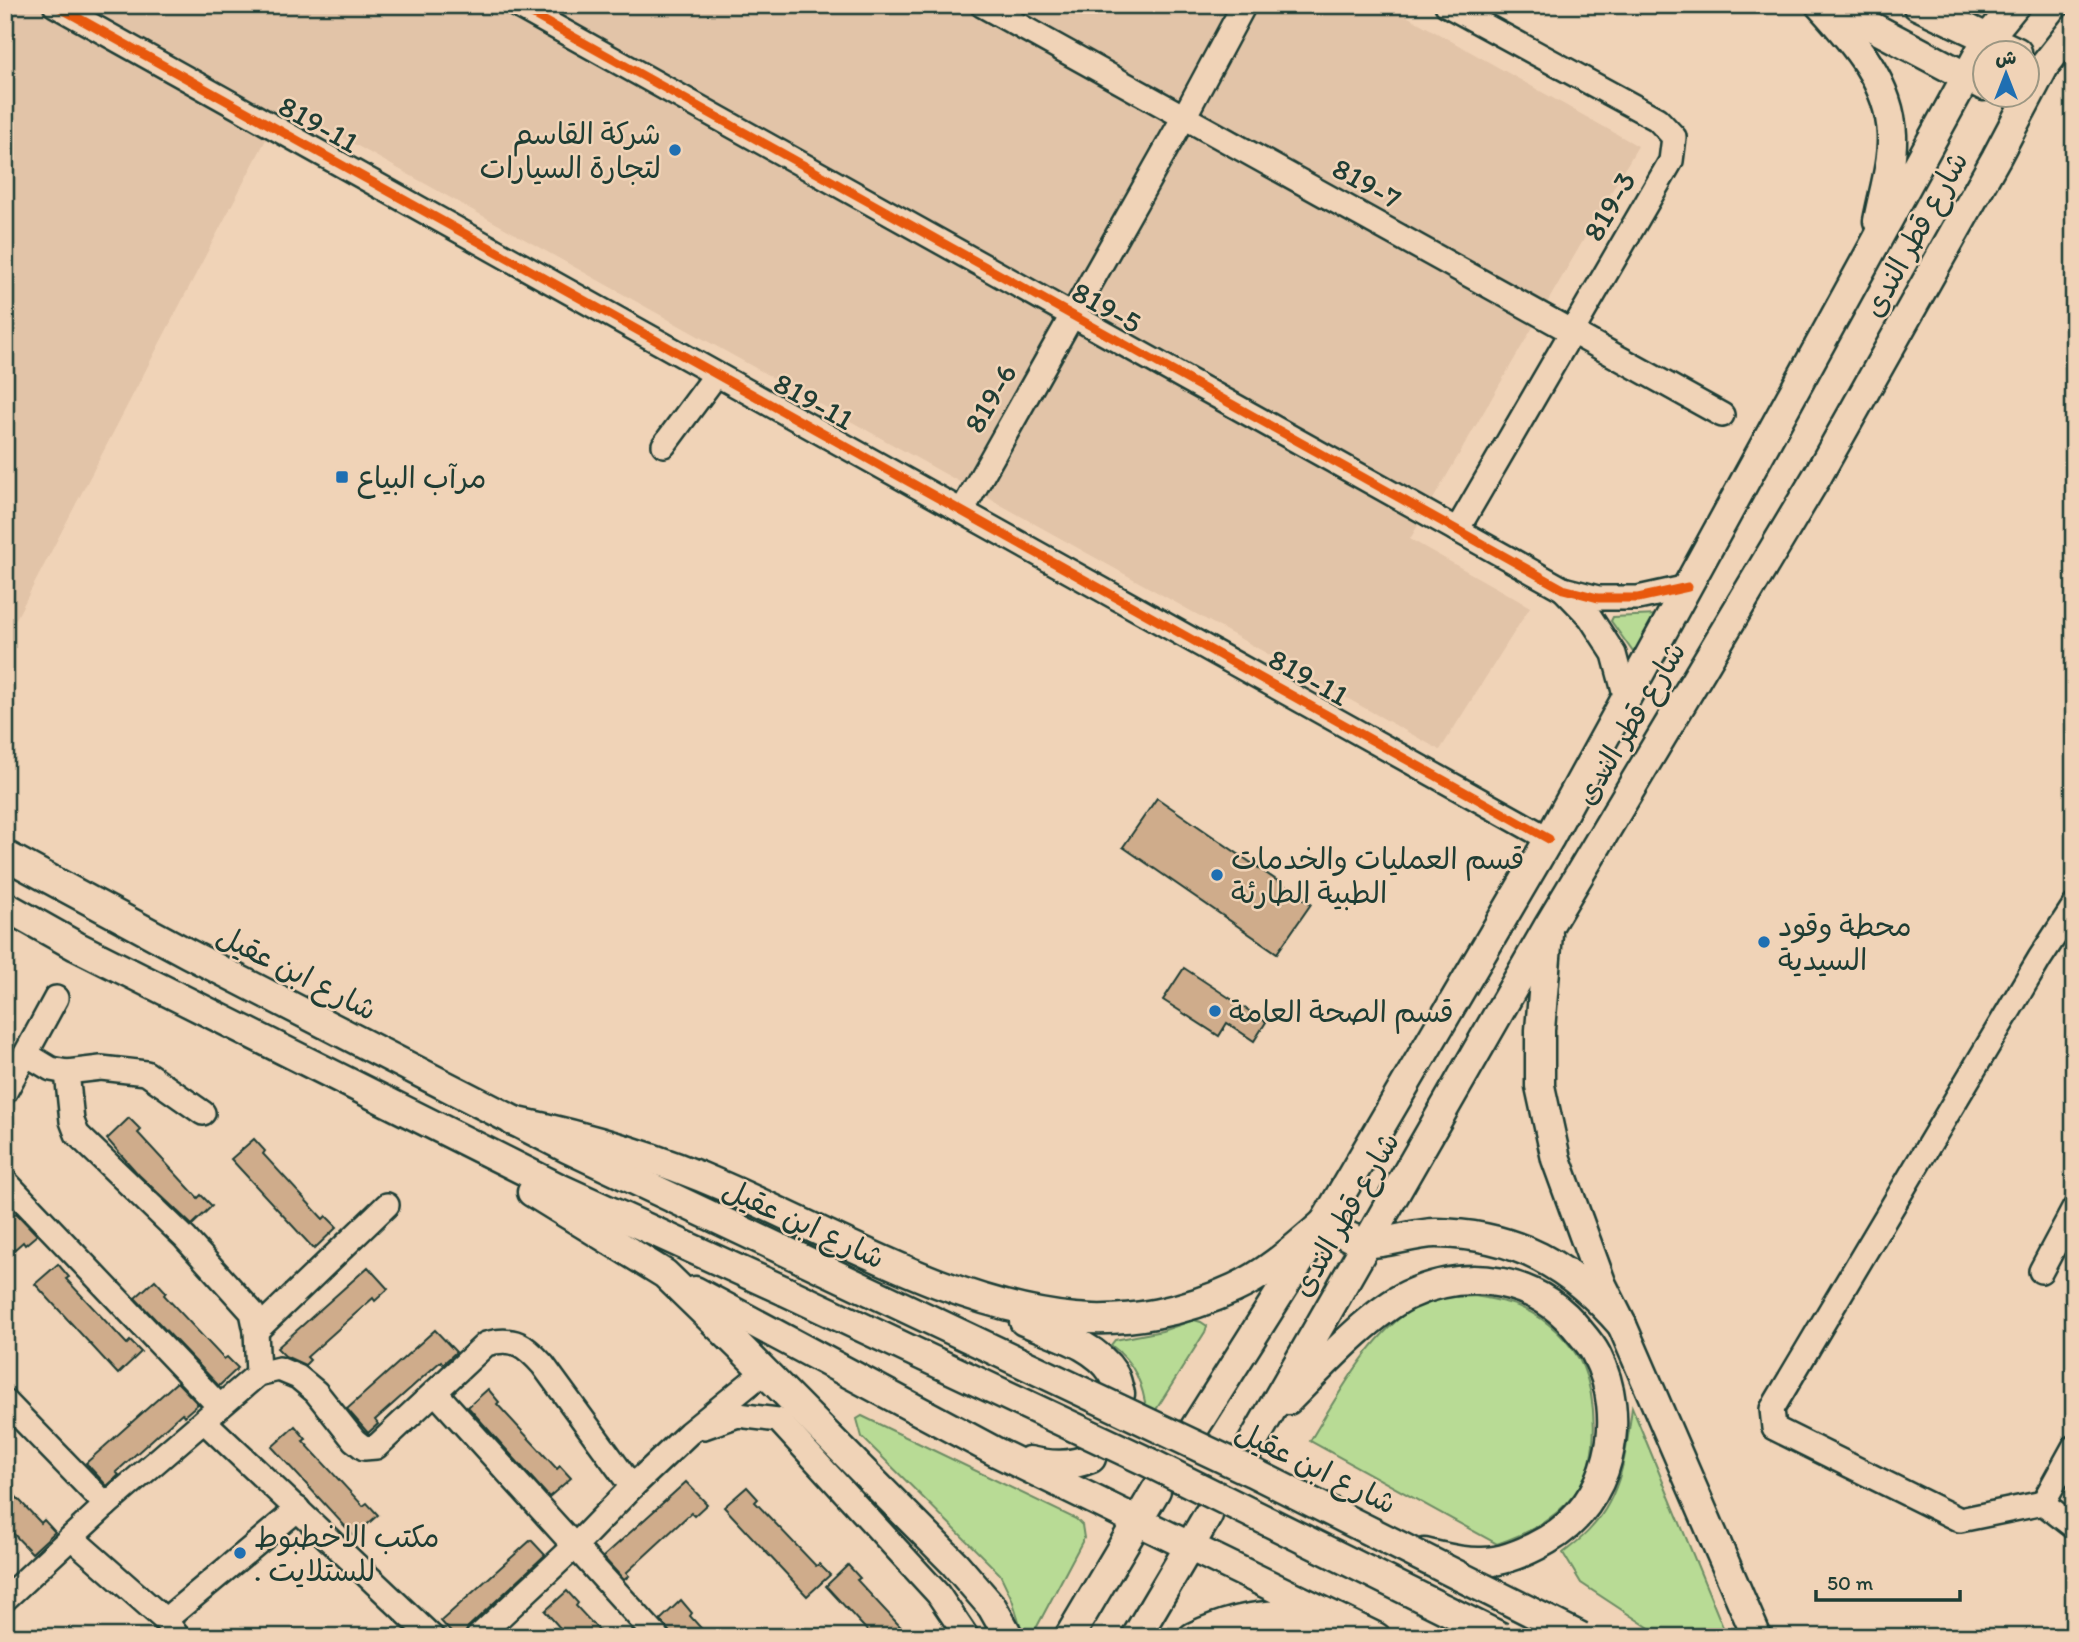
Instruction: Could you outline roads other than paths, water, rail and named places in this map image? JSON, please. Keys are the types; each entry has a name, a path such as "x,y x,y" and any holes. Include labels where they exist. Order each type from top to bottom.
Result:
{"main road":[{"path":"1820,5 1845,32 1875,74 1886,105 1892,136 1873,248"},
{"path":"1831,5 1970,78"},
{"path":"1917,5 1985,38"},
{"name":"شارع قطر الندى","path":"1988,38 2015,5"},
{"name":"شارع قطر الندى","path":"2040,57 2074,28"},
{"name":"شارع قطر الندى","path":"1194,1429 1324,1223 1549,839 1873,248 1970,89"},
{"name":"شارع قطر الندى","path":"1246,1454 1548,927 1818,475 1996,158 2009,108"},
{"name":"شارع ابن عقيل","path":"5,855 189,954 513,1121 1252,1472 1581,1637"},
{"path":"5,906 76,946 556,1187 785,1291 1146,1461 1501,1637"},
{"path":"1548,927 1540,1030 1540,1086 1556,1159 1602,1285 1622,1325 1757,1637"},
{"path":"391,1104 665,1274 996,1452 1376,1637"},
{"path":"513,1121 586,1138 692,1173 1080,1345 1094,1354 1113,1373 1120,1394"},
{"path":"945,1287 1022,1310 1076,1318 1131,1318 1185,1307 1236,1288 1283,1259 1324,1223 1365,1244 1434,1233 1470,1235 1506,1243 1539,1256 1571,1274 1599,1297 1622,1325"},
{"path":"665,1274 956,1564 992,1607 1009,1637"},
{"path":"1268,1419 1357,1333 1406,1296 1436,1284 1471,1278 1509,1283 1540,1296 1569,1318 1595,1352 1608,1383 1612,1413 1611,1448 1600,1484 1576,1517 1559,1533 1534,1548 1509,1557 1485,1562 1465,1561 1412,1551"},
{"path":"996,1452 1052,1466 1080,1463 1091,1458"},
{"path":"1069,1637 1156,1490"},
{"path":"1136,1637 1208,1515"},
{"path":"1194,1637 1217,1625 1257,1615 1295,1614 1348,1624"}],"street":[{"name":"819-11","path":"55,5 1549,839"},
{"name":"819-5","path":"516,5 1563,589 1598,597 1638,598 1688,587"},
{"name":"819-7","path":"982,5 1722,415"},
{"name":"819-6","path":"962,511 1184,117 1244,5"},
{"name":"819-3","path":"1447,5 1657,119 1674,137 1671,161 1457,530"},
{"path":"664,445 716,374"},
{"name":"819-5","path":"1563,589 1590,617 1614,654 1626,699"},
{"path":"2074,906 2033,970 1772,1409 1774,1428 1960,1520 2043,1503 2074,1527"},
{"path":"5,1092 56,998"},
{"path":"26,1054 51,1069 67,1072 101,1068 146,1073 202,1113"},
{"path":"67,1072 72,1121 77,1134 185,1238 252,1312 256,1331 258,1374"},
{"path":"5,1181 298,1509 432,1637"},
{"path":"256,1331 387,1205"},
{"path":"2041,1271 2074,1209"},
{"path":"9,1588 72,1538 106,1505 258,1374 279,1369 298,1377 316,1392 354,1440 365,1448 376,1447 486,1344 502,1339 526,1347 543,1365 632,1487"},
{"path":"478,1637 689,1433 765,1371"},
{"path":"435,1392 657,1637"},
{"path":"5,1401 106,1505"},
{"path":"689,1433 738,1415 778,1420 938,1594 967,1637"},
{"path":"2043,1503 2074,1447"},
{"path":"72,1538 172,1628 298,1509"}],"place":[{"name":"شركة القاسم لتجارة السيارات","path":"675,150"},
{"name":"مرآب البياع","path":"342,477"},
{"name":"قسم العمليات والخدمات الطبية الطارئة","path":"1217,875"},
{"name":"محطة وقود السيدية","path":"1764,942"},
{"name":"قسم الصحة العامة","path":"1215,1011"},
{"name":"مكتب الاخطبوط . للستلايت","path":"240,1553"}]}
